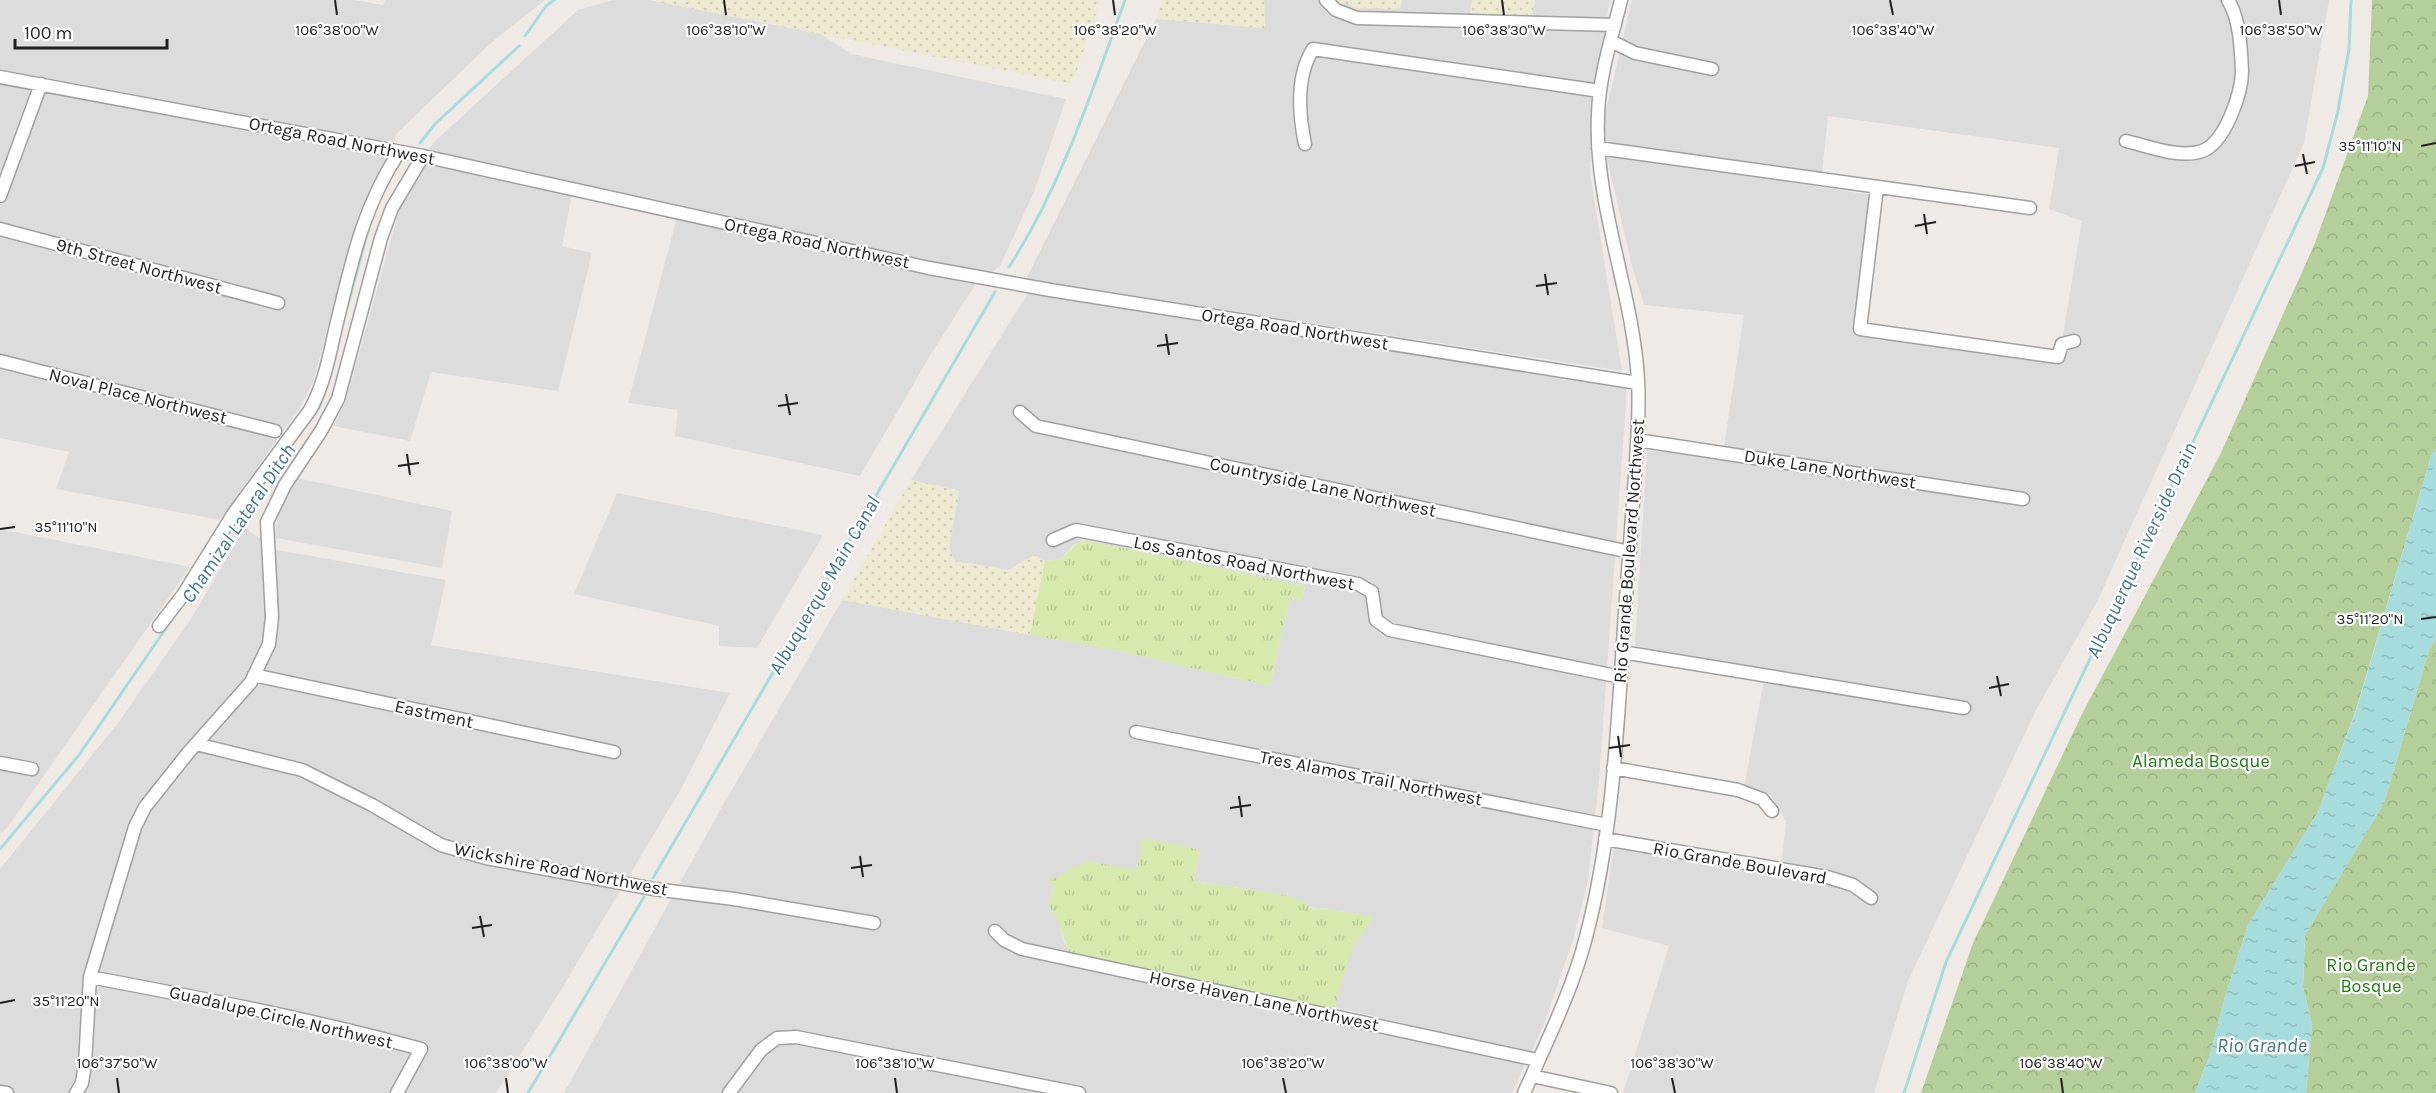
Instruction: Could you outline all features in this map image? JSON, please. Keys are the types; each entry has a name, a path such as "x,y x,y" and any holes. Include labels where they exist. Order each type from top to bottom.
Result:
{"street":[{"path":"1326,0 1336,10 1357,18 1615,25"},
{"name":"Rio Grande Boulevard Northwest","path":"1524,1093 1557,1018 1585,940 1599,883 1613,768 1630,552 1638,383 1635,343 1604,191 1598,148 1598,114 1600,92 1621,0"},
{"path":"2126,141 2174,153 2203,151 2219,138 2234,107 2242,74 2237,21 2228,0"},
{"path":"1611,41 1635,53 1712,69"},
{"path":"1305,144 1300,124 1301,85 1307,58 1313,50 1600,92"},
{"name":"Ortega Road Northwest","path":"0,77 423,156 929,268 1062,292 1638,383"},
{"path":"0,196 41,84"},
{"path":"1598,148 2030,208"},
{"path":"159,626 183,595 228,521 310,410 317,397 325,378 362,227 381,180 399,152"},
{"path":"76,1093 82,1083 85,1064 90,976 139,818 145,807 196,744 251,682 269,644 272,617 267,522 285,485 321,431 338,399 381,238 392,208 423,156"},
{"path":"1877,187 1860,328 2058,357 2062,344 2073,341"},
{"name":"9th Street Northwest","path":"0,228 278,303"},
{"name":"Noval Place Northwest","path":"0,361 275,431"},
{"name":"Countryside Lane Northwest","path":"1020,412 1036,426 1630,552"},
{"name":"Duke Lane Northwest","path":"1637,440 2023,499"},
{"name":"Los Santos Road Northwest","path":"1053,540 1076,530 1358,584 1372,592 1376,620 1390,630 1621,677"},
{"path":"1622,652 1964,708"},
{"name":"Eastment","path":"254,675 614,752"},
{"name":"Tres Alamos Trail Northwest","path":"1136,732 1606,825"},
{"name":"Wickshire Road Northwest","path":"196,744 302,770 372,805 441,845 486,858 654,889 734,899 874,923"},
{"path":"0,763 32,768"},
{"path":"1613,768 1738,790 1762,799 1772,810"},
{"name":"Rio Grande Boulevard","path":"1605,839 1827,877 1853,885 1871,898"},
{"name":"Horse Haven Lane Northwest","path":"995,931 1004,940 1022,949 1537,1060"},
{"name":"Guadalupe Circle Northwest","path":"90,976 247,1006 354,1030 421,1049 397,1093"},
{"path":"729,1093 760,1050 777,1038 796,1037 1079,1093"},
{"path":"1532,1076 1611,1093"},
{"path":"0,1092 7,1093"}],"shaded area":[{"path":"0,0 355,0 383,5 385,0 545,0 492,42 396,134 392,156 372,185 355,228 314,379 301,406 220,520 56,489 69,452 0,438"},
{"path":"612,0 650,0 821,34 851,54 1066,99 1034,192 1000,266 977,282 931,354 860,476 675,436 678,410 628,403 677,217 572,194 562,246 592,253 558,391 431,372 410,441 333,426 345,403 401,204 433,143 578,10"},
{"path":"650,0 1101,0 1072,84"},
{"path":"1162,0 1264,0 1265,28 1156,19"},
{"path":"1264,0 1337,0 1341,3 1400,8 1402,0 1472,0 1470,13 1531,16 1535,0 1610,0 1593,96 1590,173 1622,371 1026,279 1156,19 1265,28"},
{"path":"1337,0 1402,0 1400,9 1357,8"},
{"path":"1472,0 1535,0 1532,16 1470,13"},
{"path":"1632,0 2329,0 2304,143 2097,602 2036,710 1908,981 1874,1093 1623,1093 1669,946 1602,928 1614,846 1780,876 1786,822 1771,795 1744,787 1766,669 1635,646 1647,450 1722,459 1744,315 1644,305 1632,266 1606,154 1872,195 1852,331 2058,364 2082,221 2049,209 2059,148 1828,116 1822,174 1604,144 1605,114"},
{"path":"1028,293 1627,388 1599,782 1588,880 1573,940 1544,1024 1531,1053 1334,1007 1352,948 1373,917 1322,908 1318,910 1285,895 1194,881 1200,850 1138,870 1053,888 1048,906 1057,916 1064,942 1071,955 1526,1062 1512,1093 564,1093 719,812 842,600 1105,648 1270,686 1290,598 1302,600 1305,586 1083,540 1074,545 1061,559 1045,561 1035,555 1008,570 955,561 949,547 959,491 911,480"},
{"path":"297,478 452,511 442,568 275,538 278,513"},
{"path":"911,480 959,490 949,547 955,561 1008,570 1035,555 1045,561 1030,635 842,600"},
{"path":"617,493 823,535 757,648 719,646 719,626 574,594"},
{"path":"245,528 277,550 446,580 431,645 730,693 681,789 561,990 496,1093 0,1093 0,869 118,723 190,620"},
{"path":"0,529 190,567 7,828 0,834"}],"green space":[{"name":"Alameda Bosque","path":"2372,0 2436,0 2436,449 2431,456 2356,710 2318,812 2248,925 2225,997 2210,1055 2195,1093 1921,1093 1973,943 2083,712 2220,455 2315,243 2368,96"},
{"path":"1079,541 1305,586 1302,600 1290,598 1270,686 1105,648 1030,635 1045,561 1061,559"},
{"name":"Rio Grande Bosque","path":"2436,639 2436,1093 2306,1093 2312,1024 2303,987 2305,935 2384,803 2429,650"},
{"path":"1143,838 1200,850 1194,881 1285,895 1308,903 1309,907 1318,910 1322,908 1374,917 1352,949 1333,1013 1290,1003 1265,992 1263,995 1071,955 1056,917 1048,906 1053,888 1049,881 1087,861 1137,870"}],"water":[{"name":"Rio Grande","path":"2436,449 2436,639 2429,650 2384,803 2305,935 2303,987 2312,1024 2306,1093 2195,1093 2210,1055 2225,997 2248,925 2318,812 2356,711 2431,456"}],"waterway":[{"name":"Chamizal Lateral Ditch","path":"525,36 546,6 554,0"},
{"name":"Albuquerque Main Canal","path":"1009,267 1028,236 1060,170 1088,103 1125,0"},
{"name":"Albuquerque Riverside Drain","path":"1904,1093 1946,962 2323,168 2338,111 2349,49 2351,0"},
{"name":"Chamizal Lateral Ditch","path":"420,143 435,124 519,46"},
{"name":"Chamizal Lateral Ditch","path":"396,167 402,160"},
{"name":"Chamizal Lateral Ditch","path":"343,322 369,227"},
{"name":"Albuquerque Main Canal","path":"653,878 995,292"},
{"name":"Chamizal Lateral Ditch","path":"302,430 319,408 331,372"},
{"name":"Chamizal Lateral Ditch","path":"0,849 79,755 195,586"},
{"name":"Albuquerque Main Canal","path":"528,1093 644,897"}]}
